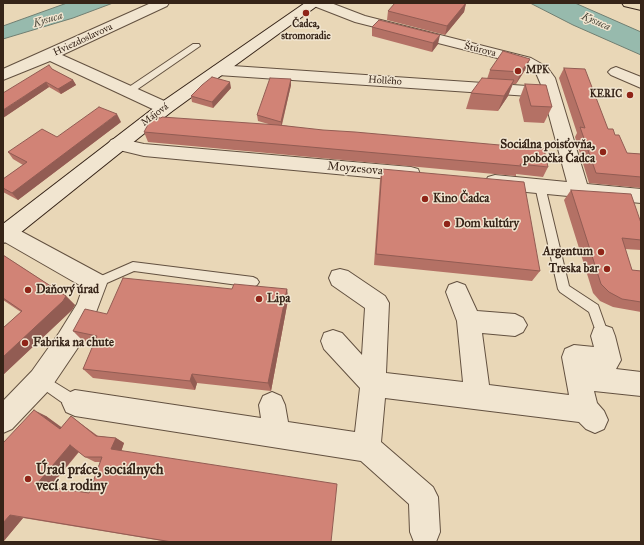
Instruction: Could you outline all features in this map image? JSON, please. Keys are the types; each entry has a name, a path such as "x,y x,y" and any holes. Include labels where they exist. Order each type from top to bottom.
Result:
{"main road":[{"path":"629,3 641,6"}],"street":[{"name":"Hviezdoslavova","path":"3,75 162,3"},
{"name":"Májová","path":"5,234 165,108 314,3"},
{"name":"Štúrova","path":"319,3 360,19 526,61 542,70 551,93 578,190"},
{"path":"50,55 165,108"},
{"name":"Hollého","path":"218,70 551,93"},
{"path":"616,72 641,82"},
{"name":"Moyzesova","path":"118,144 144,150 429,176"},
{"path":"476,180 578,190 637,201"},
{"path":"3,420 41,380 68,341 87,308 96,283 5,234"},
{"path":"340,278 377,303 373,384 367,448"},
{"path":"457,292 469,321 477,397"},
{"path":"469,321 515,325"},
{"path":"333,341 373,384 477,397 590,415 578,377 574,357 616,361 603,336"},
{"path":"578,377 641,384"},
{"path":"75,404 367,448 423,497 425,532"},
{"path":"272,405 277,435"}],"lane":[{"path":"129,91 196,46"},
{"path":"540,186 564,289 594,309 603,336"},
{"path":"96,283 133,266 253,282"},
{"path":"41,380 75,404"}],"water":[{"name":"Kysuca","path":"67,3 113,3 73,18 3,39 3,26"},
{"name":"Kysuca","path":"530,3 575,3 641,32 641,55 573,25"}],"building":[{"path":"395,3 466,3 447,26 388,11"},
{"path":"379,20 440,35 433,43 372,27"},
{"path":"503,51 530,59 521,72 490,70"},
{"path":"49,65 52,69 73,80 58,89 46,82 3,110 3,93"},
{"path":"564,68 585,69 608,129 613,129 615,135 619,135 627,153 641,154 641,177 596,173 580,127 585,128"},
{"path":"212,77 230,82 212,102 191,96 202,85"},
{"path":"270,78 291,79 281,122 257,115"},
{"path":"482,78 514,80 504,96 471,93"},
{"path":"525,84 546,85 552,107 531,106"},
{"path":"99,107 117,114 12,193 3,188 3,179 27,162 8,152 42,129 57,137"},
{"path":"152,117 278,125 544,149 548,167 520,164 521,166 144,132"},
{"path":"382,169 524,182 540,271 376,254"},
{"path":"571,190 631,194 641,223 641,240 622,238 632,270 641,271 641,302 622,299 609,292 601,284"},
{"path":"3,255 66,296 63,301 3,357 3,328 22,311 3,298"},
{"path":"123,278 232,289 234,284 287,289 268,383 192,374 190,381 83,369 97,336 73,331 85,309 107,314"},
{"path":"34,410 60,429 71,416 96,436 116,438 111,449 337,484 331,542 172,542 10,515 3,523 3,443","holes":["70,445 85,457 102,457 89,493 36,485"]}],"place":[{"name":"Čadca, stromoradie","path":"306,13"},
{"name":"MPK","path":"518,71"},
{"name":"KERIC","path":"630,95"},
{"name":"Sociálna poisťovňa, pobočka Čadca","path":"603,152"},
{"name":"Kino Čadca","path":"425,199"},
{"name":"Dom kultúry","path":"447,224"},
{"name":"Argentum","path":"601,252"},
{"name":"Treska bar","path":"607,269"},
{"name":"Daňový úrad","path":"28,290"},
{"name":"Lipa","path":"259,299"},
{"name":"Fabrika na chute","path":"25,343"},
{"name":"Úrad práce, sociálnych vecí a rodiny","path":"28,479"}]}
